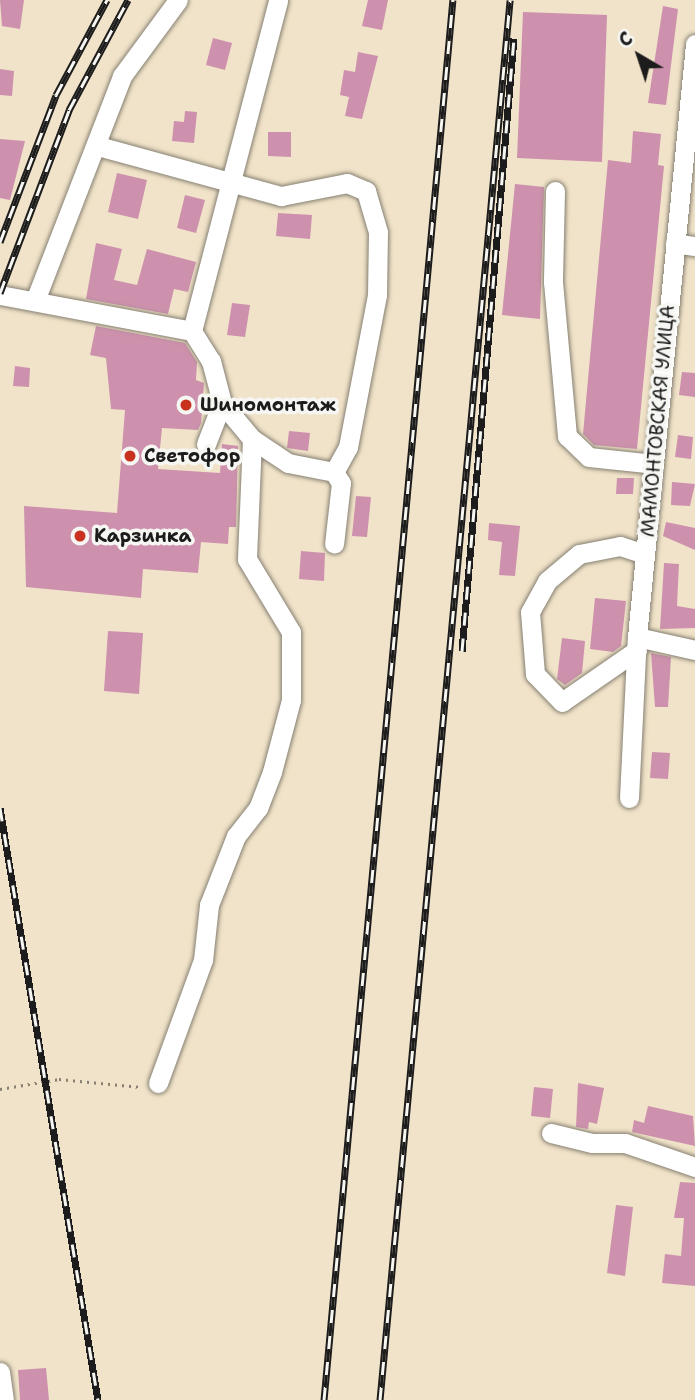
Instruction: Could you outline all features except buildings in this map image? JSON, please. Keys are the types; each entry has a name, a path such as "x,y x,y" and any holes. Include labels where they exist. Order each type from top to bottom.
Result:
{"street":[{"path":"36,298 78,178 98,146 122,76 178,0"},
{"path":"192,331 230,182 271,45 278,0"},
{"name":"МАМОНТОВСКАЯ УЛИЦА","path":"629,798 637,643 695,44"},
{"path":"98,146 281,196 357,184 375,213 377,295 348,447 334,472"},
{"path":"555,191 553,282 568,436 589,457 654,464"},
{"path":"675,243 695,246"},
{"path":"0,295 36,298 192,331 211,361 222,403 252,439 288,463 334,472 341,484 334,544"},
{"path":"206,444 222,403"},
{"path":"158,1083 203,960 209,905 236,836 258,808 291,700 291,632 247,559 252,439"},
{"path":"645,554 620,546 579,554 547,581 530,612 535,674 562,702 637,643 695,650"},
{"path":"551,1133 592,1143 625,1143 695,1167"},
{"path":"0,1372 4,1400"}],"path":[{"path":"0,1089 60,1079 127,1090 158,1083"}],"railway":[{"path":"0,242 56,95 107,0"},
{"path":"0,293 69,110 128,0"},
{"path":"324,1400 453,0"},
{"path":"380,1400 510,0"},
{"path":"462,651 514,38"},
{"path":"0,808 98,1400"}],"place":[{"name":"Шиномонтаж","path":"186,405"},
{"name":"Светофор","path":"130,456"},
{"name":"Карзинка","path":"80,536"}]}
